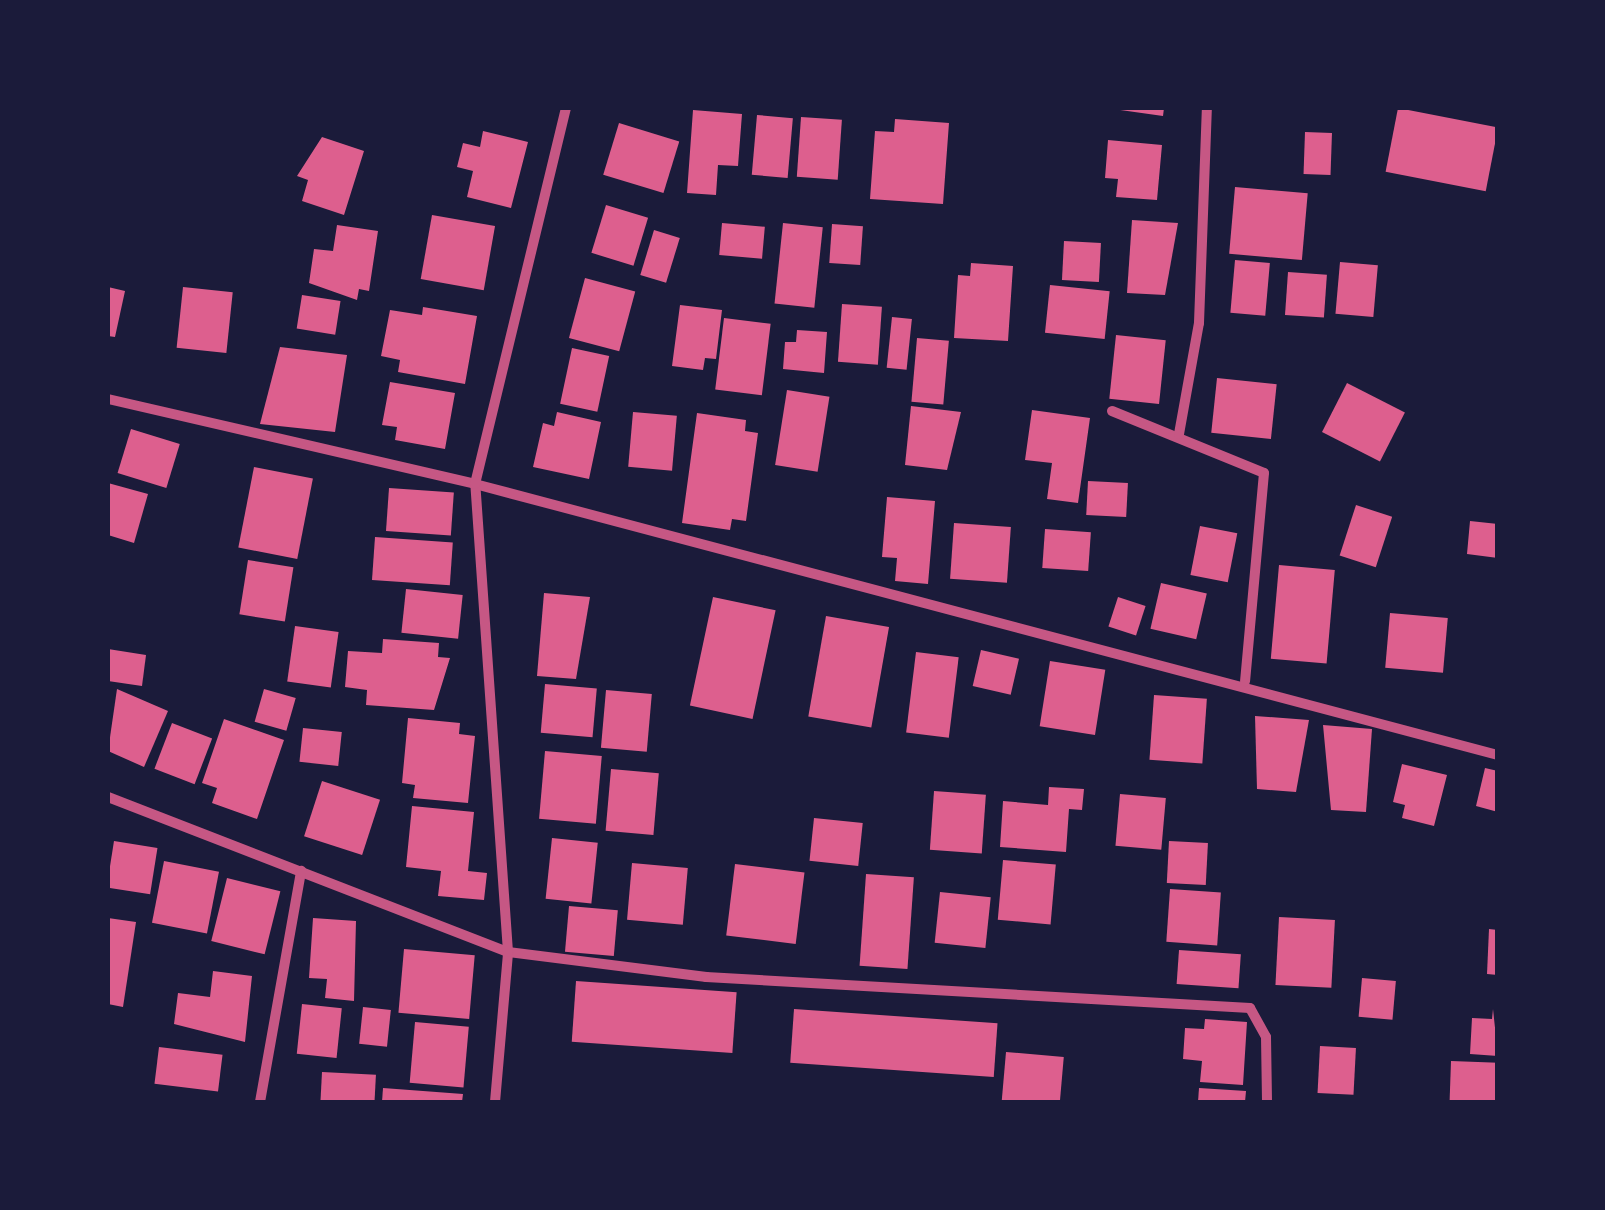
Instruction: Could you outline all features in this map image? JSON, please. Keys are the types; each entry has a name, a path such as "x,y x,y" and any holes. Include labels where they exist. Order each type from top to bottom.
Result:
{"street":[{"path":"494,1102 508,952 475,484 566,108"},
{"path":"1179,434 1199,324 1207,108"},
{"path":"108,399 475,484 1245,681 1498,755"},
{"path":"1112,411 1179,434 1264,473 1245,681"},
{"path":"108,797 508,952 706,977 1250,1008 1266,1037 1267,1102"},
{"path":"260,1102 301,871"}],"building":[{"path":"1106,108 1164,108 1163,116"},
{"path":"1398,108 1498,127 1486,191 1386,172"},
{"path":"693,110 742,114 738,166 718,165 716,195 687,193"},
{"path":"757,115 793,118 788,178 752,175"},
{"path":"801,117 842,120 838,180 797,177"},
{"path":"895,119 949,123 943,204 870,199 875,131 894,132"},
{"path":"619,123 679,141 663,193 603,175"},
{"path":"483,131 528,142 511,208 467,197 473,171 457,167 463,143 480,147"},
{"path":"1305,132 1332,133 1331,175 1304,174"},
{"path":"322,137 364,151 344,215 302,201 308,180 297,176"},
{"path":"1108,140 1162,145 1157,200 1116,197 1118,179 1105,178"},
{"path":"1235,187 1308,193 1302,260 1229,254"},
{"path":"606,205 648,218 633,266 591,253"},
{"path":"432,215 495,226 484,290 421,279"},
{"path":"1132,220 1178,223 1165,295 1127,293"},
{"path":"722,223 765,227 762,259 719,255"},
{"path":"783,223 823,227 814,308 775,304"},
{"path":"832,224 863,226 860,265 829,263"},
{"path":"337,225 378,231 369,291 359,289 357,300 309,283 314,249 333,251"},
{"path":"654,230 680,238 666,283 640,275"},
{"path":"1064,241 1101,243 1099,282 1062,280"},
{"path":"1235,260 1270,263 1265,316 1230,313"},
{"path":"1340,262 1378,265 1373,317 1335,314"},
{"path":"971,263 1013,266 1008,341 954,338 958,275 970,276"},
{"path":"1288,272 1327,275 1324,318 1285,315"},
{"path":"585,278 635,291 619,351 569,338"},
{"path":"1050,285 1110,291 1105,339 1045,333"},
{"path":"108,287 125,291 115,337 108,336"},
{"path":"183,287 233,292 226,353 177,348"},
{"path":"302,295 341,301 335,335 297,329"},
{"path":"842,304 882,307 878,365 838,362"},
{"path":"680,305 722,310 716,359 705,358 703,370 672,366"},
{"path":"423,307 477,316 465,384 398,372 400,360 381,356 390,310 422,315"},
{"path":"892,317 912,319 907,370 887,368"},
{"path":"724,318 771,324 762,395 715,389"},
{"path":"797,330 827,332 824,373 783,369 785,342 796,342"},
{"path":"1116,335 1166,340 1159,404 1109,399"},
{"path":"917,338 949,341 943,405 911,402"},
{"path":"280,347 347,355 335,432 260,424"},
{"path":"572,348 609,356 597,412 560,404"},
{"path":"1217,378 1277,384 1271,439 1211,433"},
{"path":"390,382 455,393 445,449 395,440 397,427 382,425"},
{"path":"1347,383 1405,413 1380,462 1322,432"},
{"path":"787,390 829,397 818,472 775,465"},
{"path":"911,406 961,412 947,470 905,465"},
{"path":"1032,410 1090,418 1078,503 1047,499 1052,463 1025,460"},
{"path":"557,412 601,422 589,479 533,467 543,423 554,426"},
{"path":"633,412 677,416 672,471 628,467"},
{"path":"697,413 746,420 745,431 758,433 746,521 732,519 730,530 682,523"},
{"path":"131,429 180,444 166,488 118,473"},
{"path":"254,467 313,478 297,559 238,547"},
{"path":"1088,481 1128,483 1126,517 1086,515"},
{"path":"108,483 148,494 134,543 108,535"},
{"path":"389,488 454,493 451,535 386,531"},
{"path":"887,497 935,501 928,584 895,581 897,558 882,557"},
{"path":"1356,505 1392,517 1376,567 1340,555"},
{"path":"1470,521 1498,524 1498,558 1467,554"},
{"path":"954,523 1011,527 1007,583 950,579"},
{"path":"1200,526 1237,533 1228,582 1190,575"},
{"path":"1045,529 1091,532 1088,571 1042,568"},
{"path":"375,537 453,542 450,585 372,580"},
{"path":"248,560 293,567 285,622 239,614"},
{"path":"1279,565 1335,570 1327,664 1271,659"},
{"path":"1161,583 1207,594 1196,639 1150,629"},
{"path":"406,589 463,595 458,639 401,633"},
{"path":"544,593 590,597 576,679 537,676"},
{"path":"713,597 776,610 753,719 690,706"},
{"path":"1118,597 1146,606 1136,635 1108,626"},
{"path":"1390,613 1448,618 1443,673 1385,668"},
{"path":"826,616 889,627 871,728 808,716"},
{"path":"295,626 339,632 331,688 287,681"},
{"path":"383,639 439,643 438,657 450,658 434,710 366,705 367,690 345,687 348,651 382,653"},
{"path":"108,649 146,655 142,686 108,681"},
{"path":"981,650 1019,659 1011,695 973,686"},
{"path":"916,652 959,657 949,738 906,732"},
{"path":"1050,661 1105,670 1095,735 1040,726"},
{"path":"545,684 597,689 593,737 541,733"},
{"path":"117,689 168,711 144,767 108,751"},
{"path":"264,689 296,698 286,731 255,722"},
{"path":"606,690 652,694 647,752 601,748"},
{"path":"1154,695 1207,699 1202,764 1149,760"},
{"path":"1255,716 1309,720 1296,792 1257,789"},
{"path":"408,718 460,723 459,734 475,736 468,803 413,798 415,785 402,783"},
{"path":"224,719 284,740 257,819 212,803 217,788 202,783"},
{"path":"172,723 212,738 195,784 154,769"},
{"path":"1323,725 1372,729 1366,812 1331,810"},
{"path":"303,728 342,732 338,766 299,762"},
{"path":"545,751 602,756 596,824 539,819"},
{"path":"1402,764 1447,775 1434,826 1402,818 1405,805 1393,802"},
{"path":"1485,768 1498,771 1498,812 1476,806"},
{"path":"611,769 659,773 653,835 606,831"},
{"path":"322,781 380,800 362,855 304,836"},
{"path":"1049,787 1084,789 1082,810 1069,809 1066,852 1000,847 1003,801 1048,805"},
{"path":"934,791 986,795 982,853 930,850"},
{"path":"1120,794 1166,798 1161,850 1115,846"},
{"path":"412,806 474,812 468,871 487,873 484,900 438,896 441,871 406,867"},
{"path":"814,818 863,823 858,866 810,861"},
{"path":"552,838 598,843 591,903 546,899"},
{"path":"114,841 157,848 150,894 108,888"},
{"path":"1169,841 1208,843 1206,885 1167,883"},
{"path":"1003,860 1056,865 1051,924 998,920"},
{"path":"164,861 219,872 207,934 152,923"},
{"path":"632,863 688,868 683,925 627,920"},
{"path":"735,864 804,873 796,944 726,935"},
{"path":"866,874 914,877 907,969 860,966"},
{"path":"227,878 280,891 265,954 211,941"},
{"path":"1170,889 1221,893 1217,945 1166,942"},
{"path":"940,892 991,897 985,948 935,943"},
{"path":"569,906 618,910 614,956 565,952"},
{"path":"1279,917 1335,920 1331,988 1275,985"},
{"path":"108,918 136,922 123,1007 108,1004"},
{"path":"313,918 356,921 354,1001 325,998 327,979 309,978"},
{"path":"1489,929 1498,930 1498,975 1487,974"},
{"path":"404,949 475,955 469,1019 398,1013"},
{"path":"1179,950 1241,954 1238,988 1177,984"},
{"path":"213,971 252,976 245,1042 174,1024 178,993 210,997"},
{"path":"1362,978 1396,981 1392,1020 1359,1017"},
{"path":"576,981 737,992 732,1053 572,1042"},
{"path":"302,1004 342,1008 337,1058 297,1054"},
{"path":"363,1007 391,1010 387,1047 359,1044"},
{"path":"794,1009 998,1023 994,1077 790,1063"},
{"path":"1493,1009 1498,1056 1470,1054 1472,1018 1492,1019"},
{"path":"1205,1019 1247,1022 1243,1085 1200,1082 1202,1061 1183,1059 1185,1028 1204,1029"},
{"path":"415,1022 469,1027 463,1087 410,1083"},
{"path":"1320,1046 1356,1048 1353,1095 1318,1093"},
{"path":"159,1047 223,1055 218,1092 154,1084"},
{"path":"1006,1052 1064,1057 1060,1102 1002,1102"},
{"path":"1451,1061 1498,1063 1497,1102 1450,1102"},
{"path":"322,1072 376,1075 375,1102 320,1102"},
{"path":"383,1088 463,1094 462,1102 382,1102"},
{"path":"1199,1088 1246,1091 1245,1102 1198,1102"}]}
